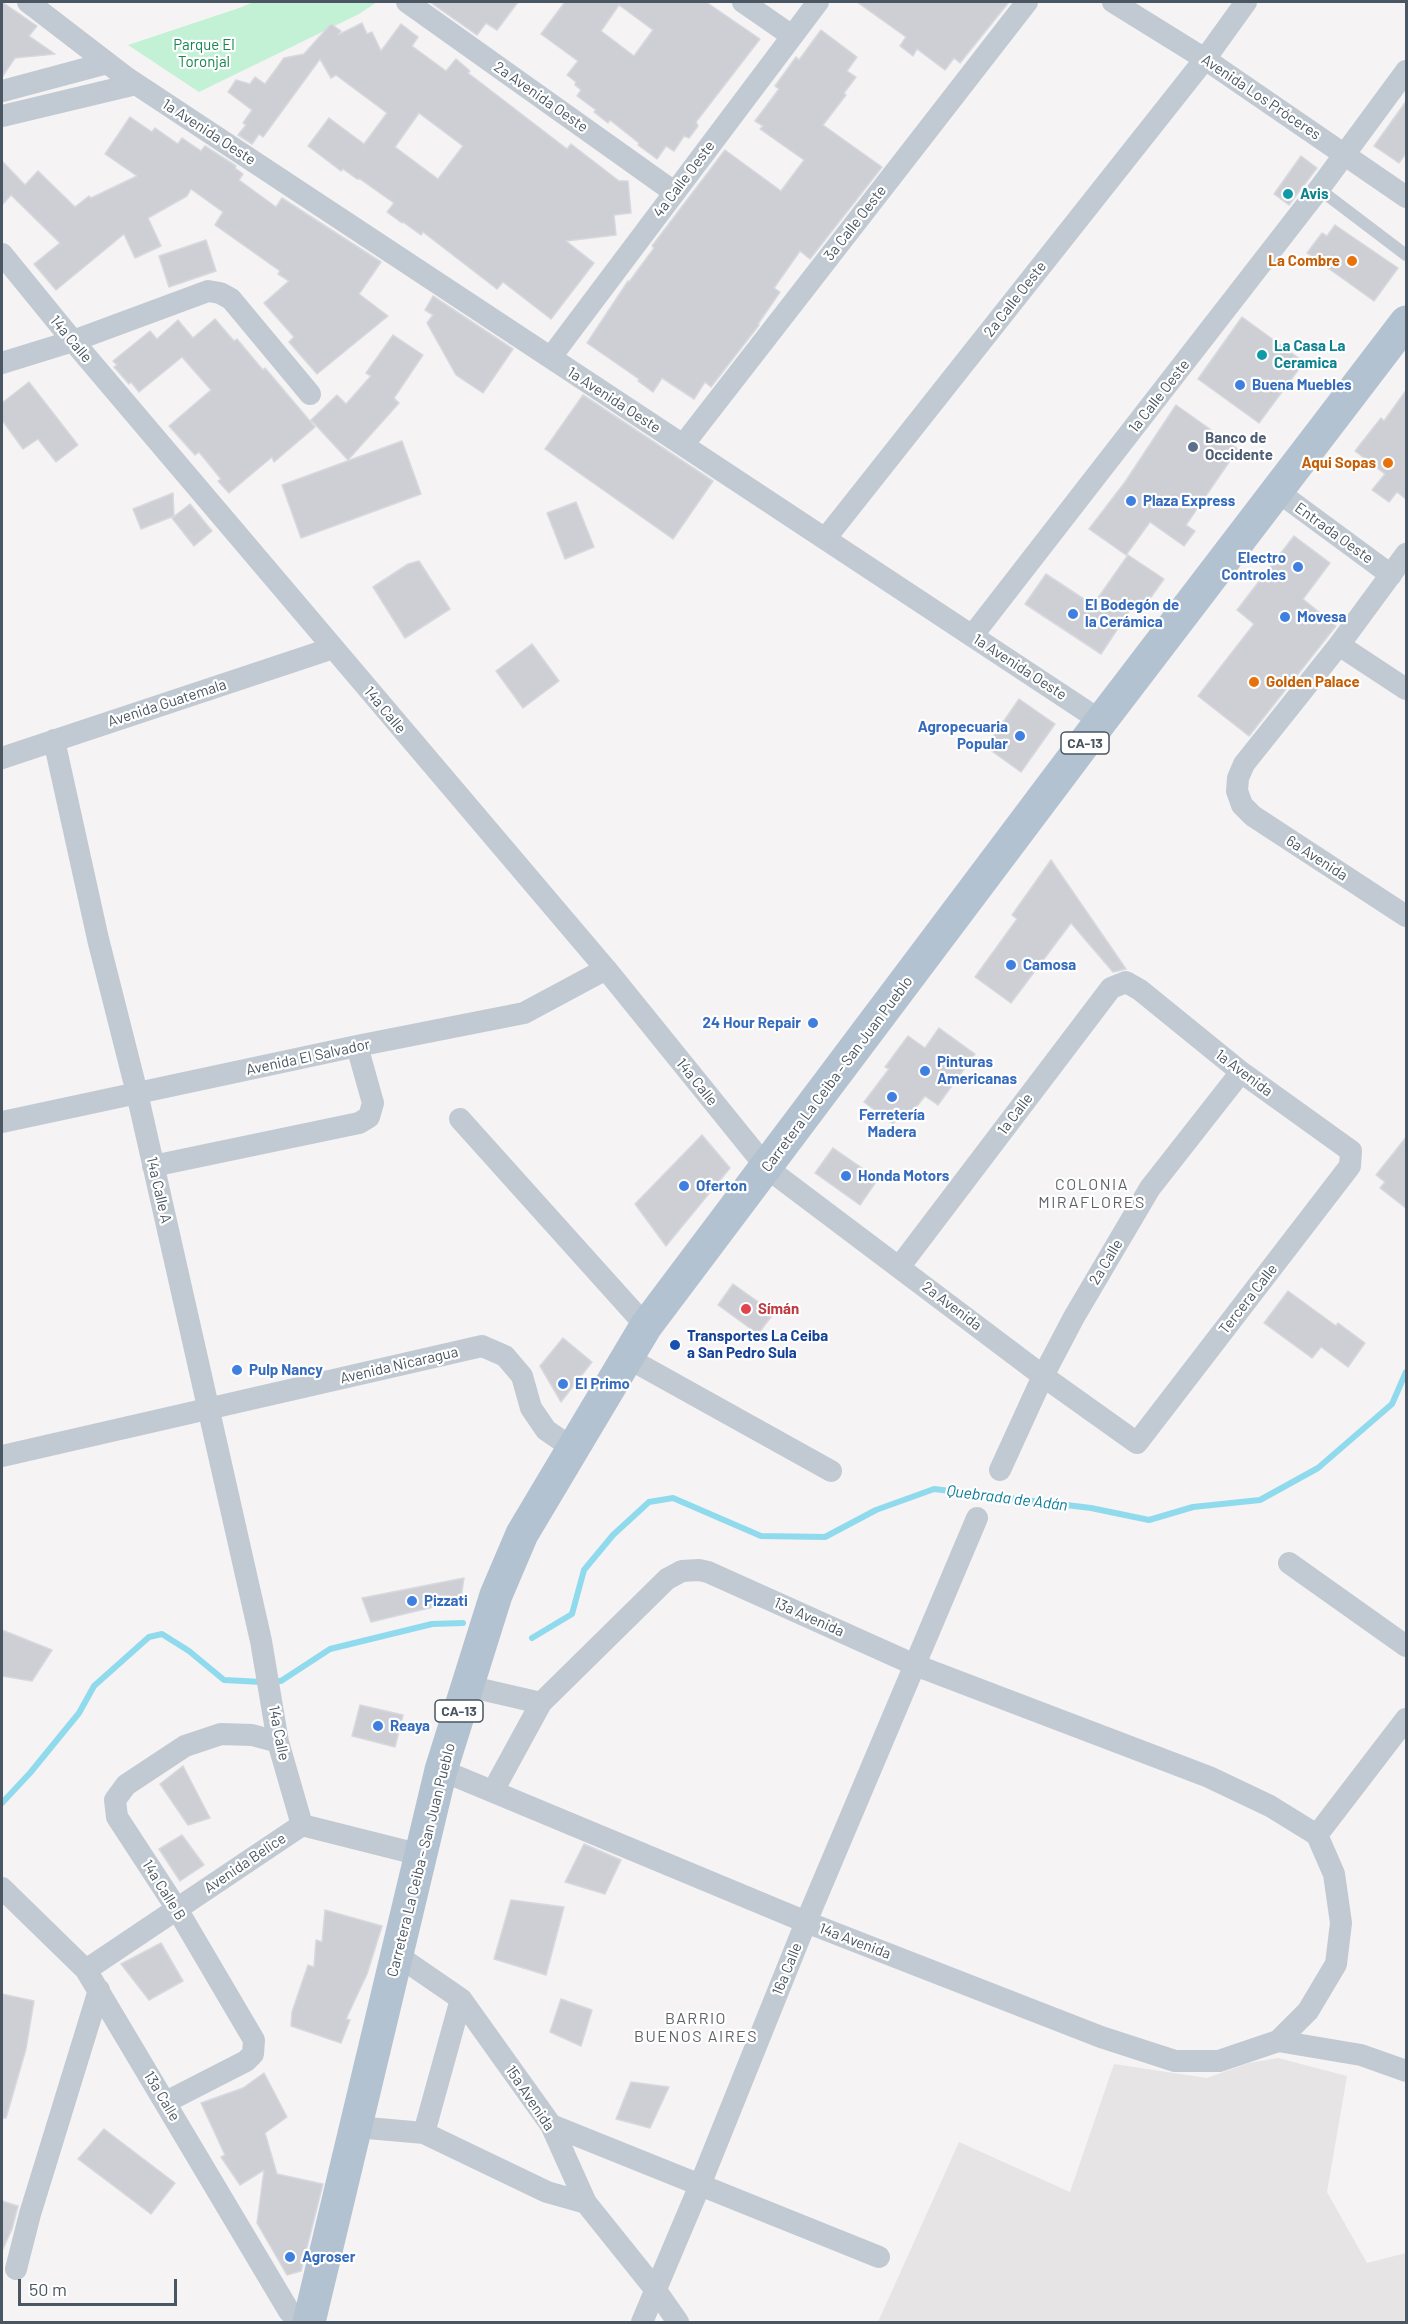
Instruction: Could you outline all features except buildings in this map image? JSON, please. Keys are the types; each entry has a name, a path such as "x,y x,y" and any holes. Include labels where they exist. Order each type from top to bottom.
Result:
{"main road":[{"name":"Carretera La Ceiba - San Juan Pueblo","path":"309,2322 441,1770 496,1595 522,1534 646,1326 1101,722 1407,322"}],"street":[{"name":"1a Avenida Oeste","path":"28,2 131,81 1101,722"},
{"name":"2a Avenida Oeste","path":"407,2 674,192"},
{"path":"743,2 792,36"},
{"name":"4a Calle Oeste","path":"551,357 818,2"},
{"name":"3a Calle Oeste","path":"683,445 1027,2"},
{"name":"Avenida Los Próceres","path":"1113,2 1205,59 1407,197"},
{"name":"2a Calle Oeste","path":"825,539 1205,59 1246,2"},
{"path":"2,91 107,63"},
{"name":"1a Calle Oeste","path":"972,636 1319,189 1407,71"},
{"path":"2,116 131,81"},
{"name":"14a Calle","path":"2,254 73,341 606,969 767,1168"},
{"path":"2,363 73,341 208,291 220,293 231,299 310,394"},
{"name":"Entrada Oeste","path":"1277,492 1391,575"},
{"path":"1407,554 1339,645 1407,689"},
{"name":"6a Avenida","path":"1339,645 1244,764 1238,778 1237,791 1242,805 1253,816 1407,916"},
{"name":"Avenida Guatemala","path":"2,758 333,648"},
{"name":"14a Calle A","path":"54,740 98,939 137,1093 261,1641"},
{"name":"Avenida El Salvador","path":"2,1122 357,1046 524,1013 606,969"},
{"name":"1a Calle","path":"900,1266 1112,988 1126,982 1140,990"},
{"name":"1a Avenida","path":"1140,990 1240,1072 1351,1151"},
{"path":"153,1166 358,1123 369,1117 373,1103 357,1046"},
{"name":"2a Calle","path":"1000,1470 1043,1376 1074,1317 1150,1188 1240,1072"},
{"path":"460,1119 646,1326"},
{"name":"Tercera Calle","path":"1137,1443 1350,1166 1351,1151"},
{"name":"2a Avenida","path":"767,1168 1043,1376 1137,1443"},
{"name":"Avenida Nicaragua","path":"2,1456 482,1346 505,1356 522,1376 531,1408 546,1430 572,1448"},
{"path":"626,1357 831,1471"},
{"name":"16a Calle","path":"642,2322 806,1922 977,1518"},
{"path":"1289,1563 1407,1646"},
{"name":"13a Avenida","path":"493,1791 541,1703 667,1579 691,1569 708,1572 915,1665 1209,1777 1270,1806 1317,1835"},
{"name":"14a Calle","path":"261,1641 278,1742 302,1825"},
{"path":"467,1686 541,1703"},
{"path":"1278,2041 1308,2011 1336,1964 1341,1923 1334,1874 1317,1835 1407,1719"},
{"name":"14a Calle B","path":"166,2102 246,2061 253,2054 254,2040 177,1910 117,1817 116,1800 126,1785 185,1746 221,1734 252,1736 278,1742"},
{"name":"14a Avenida","path":"441,1770 806,1922 1101,2037 1175,2061 1219,2061 1278,2041"},
{"name":"Avenida Belice","path":"86,1970 302,1825 421,1855"},
{"name":"13a Calle","path":"2,1888 86,1970 289,2311 299,2322"},
{"name":"15a Avenida","path":"397,1955 461,2000 550,2125 586,2203 655,2289 678,2322"},
{"path":"16,2269 30,2214 99,1990"},
{"path":"424,2133 461,2000"},
{"path":"1278,2041 1361,2055 1407,2071"},
{"path":"550,2125 879,2257"},
{"path":"356,2127 424,2133 546,2192 586,2203"}],"lane":[{"path":"1319,189 1407,255"}],"shaded area":[{"path":"1278,2058 1347,2076 1327,2192 1367,2263 1406,2253 1406,2322 878,2322 959,2142 1070,2192 1114,2064 1207,2078 1249,2063"}],"green space":[{"name":"Parque El Toronjal","path":"254,2 377,2 359,14 199,92 128,45 239,8"}],"waterway":[{"name":"Quebrada de Adán","path":"532,1638 572,1614 584,1570 613,1535 649,1502 673,1498 761,1536 825,1537 876,1510 934,1489 1091,1508 1149,1520 1193,1507 1260,1500 1318,1468 1392,1404 1406,1372"},
{"name":"Quebrada de Adán","path":"273,1681 281,1681 330,1649 432,1624 463,1623"},
{"name":"Quebrada de Adán","path":"2,1803 79,1713 94,1686 149,1637 162,1634 189,1651 224,1680 262,1682"}],"place":[{"name":"Avis","path":"1288,194"},
{"name":"La Combre","path":"1352,261"},
{"name":"La Casa La Ceramica","path":"1262,355"},
{"name":"Buena Muebles","path":"1240,385"},
{"name":"Banco de Occidente","path":"1193,447"},
{"name":"Aqui Sopas","path":"1388,463"},
{"name":"Plaza Express","path":"1131,501"},
{"name":"Electro Controles","path":"1298,567"},
{"name":"El Bodegón de la Cerámica","path":"1073,614"},
{"name":"Movesa","path":"1285,617"},
{"name":"Golden Palace","path":"1254,682"},
{"name":"Agropecuaria Popular","path":"1020,736"},
{"name":"Camosa","path":"1011,965"},
{"name":"24 Hour Repair","path":"813,1023"},
{"name":"Pinturas Americanas","path":"925,1071"},
{"name":"Ferretería Madera","path":"892,1097"},
{"name":"Honda Motors","path":"846,1176"},
{"name":"Oferton","path":"684,1186"},
{"name":"Símán","path":"746,1309"},
{"name":"Transportes La Ceiba a San Pedro Sula","path":"675,1345"},
{"name":"Pulp Nancy","path":"237,1370"},
{"name":"El Primo","path":"563,1384"},
{"name":"Pizzati","path":"412,1601"},
{"name":"Reaya","path":"378,1726"},
{"name":"Agroser","path":"290,2257"}],"district":[{"name":"COLONIA MIRAFLORES","path":"1092,1194"},
{"name":"BARRIO BUENOS AIRES","path":"696,2028"}]}
